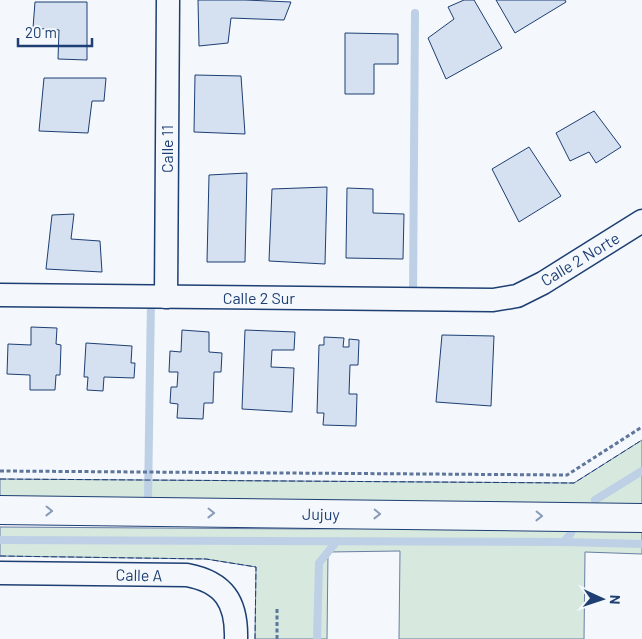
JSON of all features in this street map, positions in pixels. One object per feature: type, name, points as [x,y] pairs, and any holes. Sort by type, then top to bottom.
[{"type":"street","name":"Calle 11","points":[[166,297],[168,0]]},
{"type":"street","name":"Calle 2 Norte","points":[[517,296],[543,283],[642,221]]},
{"type":"street","name":"Calle 2 Sur","points":[[0,295],[493,300],[517,296]]},
{"type":"street","name":"Jujuy","points":[[0,510],[642,518]]},
{"type":"street","name":"Calle A","points":[[0,573],[187,575],[205,578],[220,589],[230,602],[236,620],[236,639]]},
{"type":"path","points":[[0,471],[567,475],[642,428]]},
{"type":"path","points":[[277,609],[277,639]]},
{"type":"shaded area","points":[[642,440],[642,509],[0,500],[0,479],[574,483]]},
{"type":"shaded area","points":[[0,527],[305,529],[642,527],[642,554],[585,552],[584,639],[399,639],[400,551],[328,552],[327,639],[255,639],[256,567],[206,559],[0,556]]},
{"type":"building","points":[[198,0],[291,2],[284,20],[231,18],[228,43],[199,46]]},
{"type":"building","points":[[464,0],[474,0],[502,48],[446,79],[428,38],[454,19],[448,7]]},
{"type":"building","points":[[496,0],[565,0],[566,2],[515,33]]},
{"type":"building","points":[[35,2],[87,2],[87,60],[58,59],[59,30],[33,28]]},
{"type":"building","points":[[345,33],[398,34],[398,64],[374,64],[374,94],[345,94]]},
{"type":"building","points":[[195,75],[241,76],[245,134],[194,132]]},
{"type":"building","points":[[44,78],[106,78],[104,101],[92,101],[88,133],[39,131]]},
{"type":"building","points":[[594,111],[621,147],[596,163],[589,152],[570,161],[556,133]]},
{"type":"building","points":[[529,147],[561,196],[519,222],[492,169]]},
{"type":"building","points":[[247,173],[245,262],[207,262],[209,175]]},
{"type":"building","points":[[327,187],[325,264],[269,261],[272,189]]},
{"type":"building","points":[[347,188],[373,189],[373,213],[404,214],[403,259],[346,258]]},
{"type":"building","points":[[74,214],[71,239],[100,241],[102,272],[46,269],[52,215]]},
{"type":"building","points":[[31,327],[57,328],[56,344],[61,345],[60,375],[56,375],[55,390],[30,390],[30,375],[7,374],[8,344],[31,345]]},
{"type":"building","points":[[182,330],[209,332],[209,352],[222,353],[221,372],[214,372],[213,403],[204,403],[203,419],[177,418],[178,404],[170,403],[171,387],[177,387],[178,372],[169,372],[170,351],[181,352]]},
{"type":"building","points":[[245,330],[295,332],[294,350],[272,350],[271,367],[294,368],[292,412],[242,409]]},
{"type":"building","points":[[442,335],[494,336],[491,406],[436,402]]},
{"type":"building","points":[[324,337],[344,338],[343,347],[349,347],[349,339],[359,340],[358,365],[350,365],[349,394],[357,394],[356,426],[323,425],[324,413],[317,413],[319,345],[324,345]]},
{"type":"building","points":[[86,343],[132,346],[131,363],[135,363],[134,378],[104,377],[103,391],[87,390],[88,377],[84,377]]},
{"type":"waterway","points":[[413,298],[415,13]]},
{"type":"waterway","points":[[148,498],[151,299]]},
{"type":"waterway","points":[[595,500],[642,471]]},
{"type":"waterway","points":[[564,542],[571,533]]},
{"type":"waterway","points":[[0,540],[564,542],[642,544]]},
{"type":"waterway","points":[[317,639],[319,563],[337,541]]},
{"type":"fence","points":[[0,479],[574,483],[642,440]]},
{"type":"fence","points":[[0,556],[206,559],[256,567],[255,639]]}]
